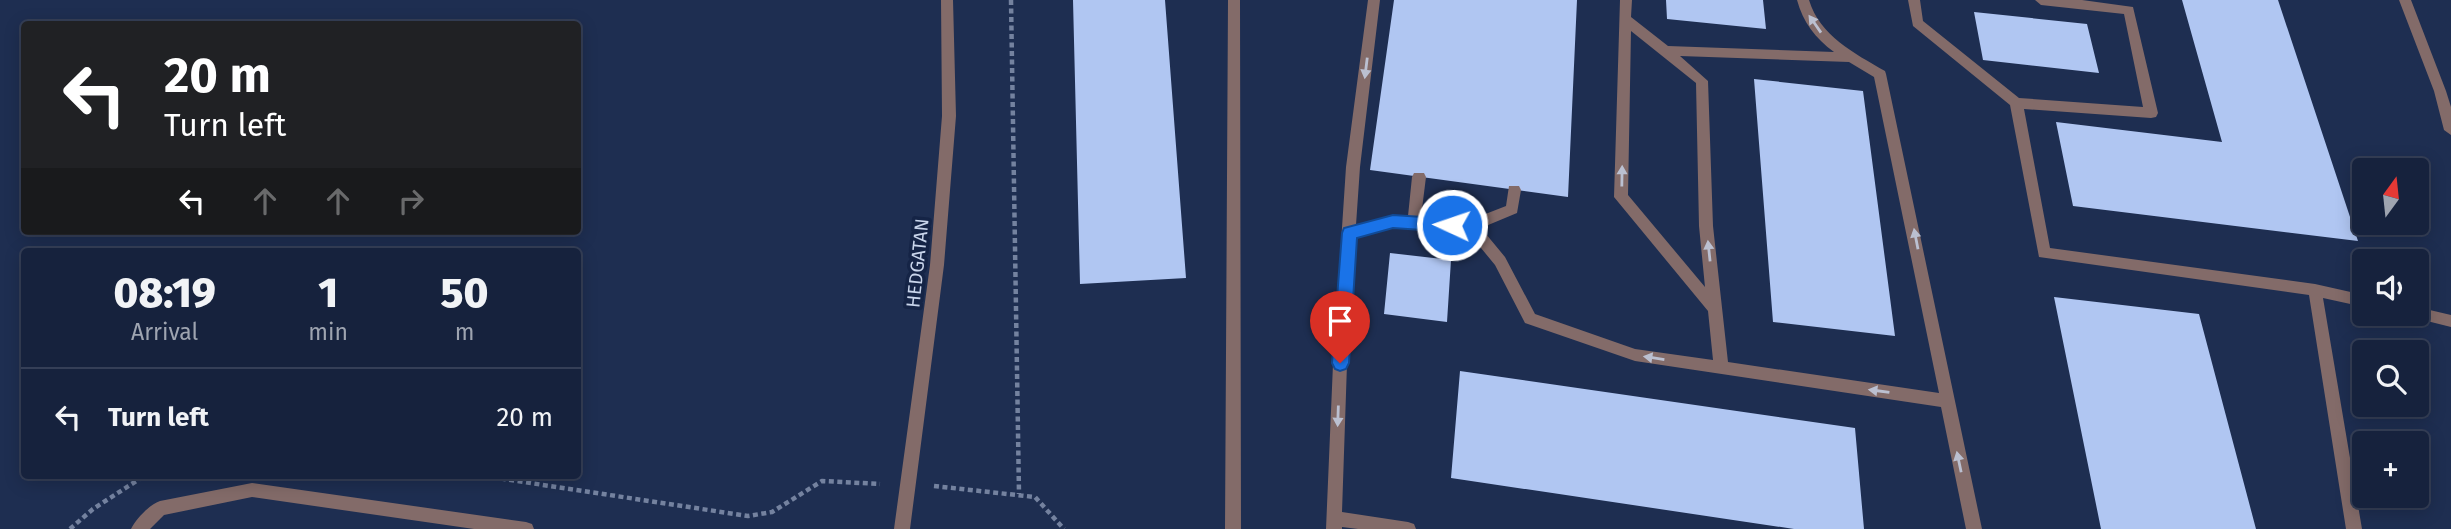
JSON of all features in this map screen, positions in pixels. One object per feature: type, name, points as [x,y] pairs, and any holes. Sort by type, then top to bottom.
[{"type":"street","name":"HEDGATAN","points":[[902,529],[910,484],[942,214],[949,116],[947,0]]},
{"type":"street","points":[[1233,529],[1234,0]]},
{"type":"street","points":[[1374,0],[1353,167],[1334,524],[1408,529]]},
{"type":"street","points":[[1626,0],[1621,197],[1714,308]]},
{"type":"street","points":[[1803,0],[1804,9],[1828,43],[1880,74],[1974,529]]},
{"type":"street","points":[[1914,0],[1917,23],[2015,103],[2151,113],[2129,10],[2041,0]]},
{"type":"street","points":[[2405,0],[2436,79],[2451,130]]},
{"type":"street","points":[[1625,19],[1702,81],[1706,226],[1721,368]]},
{"type":"street","points":[[1665,51],[1852,57]]},
{"type":"street","points":[[2015,103],[2044,253],[2315,290],[2352,298]]},
{"type":"street","points":[[1414,223],[1419,177]]},
{"type":"street","points":[[1349,233],[1393,221],[1471,226],[1512,209],[1514,190]]},
{"type":"street","points":[[1471,226],[1500,261],[1530,318],[1635,355],[1947,401]]},
{"type":"street","points":[[2315,290],[2354,529]]},
{"type":"street","points":[[2429,316],[2451,321]]},
{"type":"street","points":[[139,529],[160,508],[251,489],[526,529]]},
{"type":"path","points":[[1011,0],[1019,494]]},
{"type":"path","points":[[70,529],[93,509],[139,479]]},
{"type":"path","points":[[504,479],[748,516],[772,512],[822,481],[910,484],[1035,497],[1064,529]]},
{"type":"building","points":[[1073,0],[1165,0],[1186,278],[1080,284]]},
{"type":"building","points":[[1394,0],[1577,0],[1568,197],[1370,170]]},
{"type":"building","points":[[1666,0],[1763,0],[1766,29],[1667,19]]},
{"type":"building","points":[[2182,0],[2278,0],[2352,223],[2352,235],[2356,235],[2358,241],[2073,206],[2056,122],[2222,142]]},
{"type":"building","points":[[1974,12],[2087,24],[2099,73],[1983,60]]},
{"type":"building","points":[[1754,79],[1863,91],[1895,336],[1773,322]]},
{"type":"building","points":[[1390,253],[1451,260],[1447,322],[1384,314]]},
{"type":"building","points":[[2054,297],[2199,314],[2256,529],[2101,529]]},
{"type":"building","points":[[1460,371],[1855,428],[1864,529],[1794,529],[1451,478]]},
{"type":"route","points":[[1340,363],[1349,233],[1393,221],[1452,225]]}]
